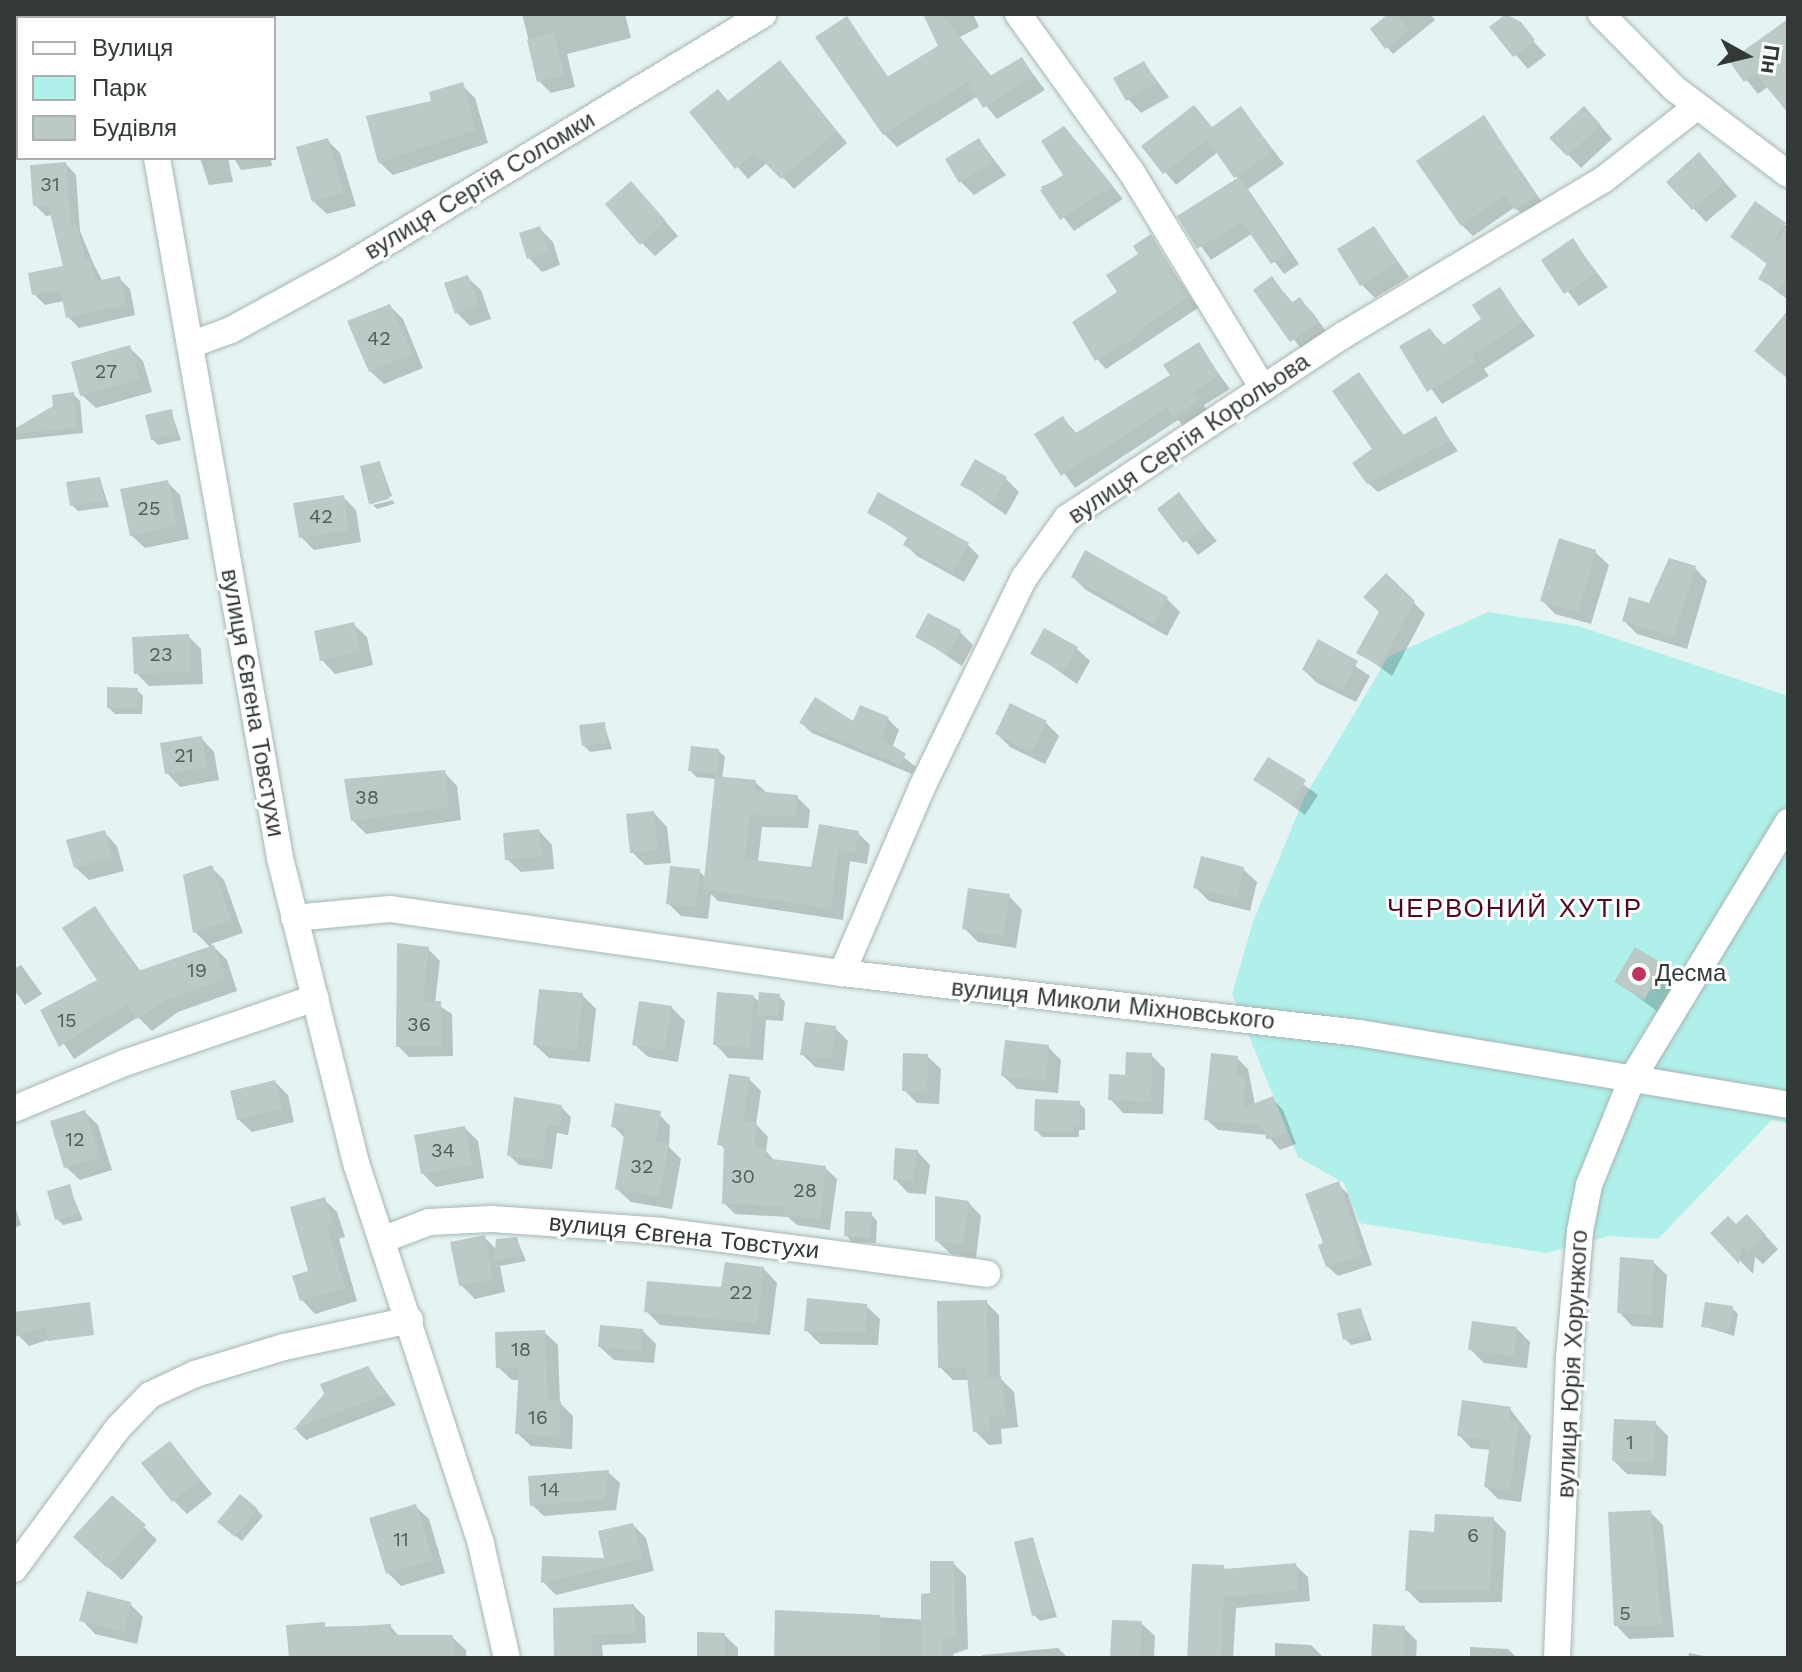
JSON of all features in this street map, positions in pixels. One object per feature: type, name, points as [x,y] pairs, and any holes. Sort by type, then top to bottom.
[{"type":"street","name":"вулиця Сергія Соломки","points":[[190,345],[231,330],[346,267],[763,14]]},
{"type":"street","points":[[1018,14],[1131,171],[1263,388]]},
{"type":"street","points":[[1601,14],[1696,107],[1788,174]]},
{"type":"street","name":"вулиця Сергія Корольова","points":[[842,973],[922,787],[1035,558],[1090,499],[1263,388],[1591,187],[1696,107]]},
{"type":"street","name":"вулиця Євгена Товстухи","points":[[157,160],[271,815],[294,918],[354,1154],[481,1544],[507,1658]]},
{"type":"street","points":[[1632,1079],[1707,947],[1788,822]]},
{"type":"street","name":"вулиця Миколи Міхновського","points":[[294,918],[390,909],[842,973],[1346,1032],[1788,1105]]},
{"type":"street","points":[[14,1109],[127,1062],[315,998]]},
{"type":"street","name":"вулиця Юрія Хорунжого","points":[[1557,1658],[1580,1231],[1599,1156],[1632,1079]]},
{"type":"street","name":"вулиця Євгена Товстухи","points":[[382,1240],[429,1222],[474,1218],[662,1231],[987,1274]]},
{"type":"street","points":[[14,1569],[118,1428],[150,1395],[195,1374],[270,1351],[410,1320]]},
{"type":"green space","points":[[1488,612],[1578,626],[1788,696],[1788,1123],[1772,1120],[1658,1239],[1609,1236],[1546,1253],[1359,1223],[1344,1183],[1298,1157],[1232,994],[1253,922],[1304,798],[1388,657]]},
{"type":"building","points":[[923,14],[942,14],[990,76],[1022,57],[1034,76],[983,108],[967,82],[883,135],[815,37],[847,16],[887,77],[938,46]]},
{"type":"building","points":[[1388,14],[1396,14],[1409,30],[1385,49],[1370,29]]},
{"type":"building","points":[[1506,14],[1521,22],[1535,40],[1513,57],[1489,27]]},
{"type":"building","points":[[1788,19],[1788,113],[1756,74],[1744,82],[1729,61]]},
{"type":"building","points":[[554,33],[565,75],[537,82],[527,40]]},
{"type":"building","points":[[780,60],[837,131],[781,179],[755,153],[735,169],[689,112],[718,89],[728,101]]},
{"type":"building","points":[[1144,61],[1157,83],[1126,101],[1113,78]]},
{"type":"building","points":[[463,82],[476,130],[378,163],[366,116],[431,101],[429,92]]},
{"type":"building","points":[[1194,105],[1212,127],[1241,106],[1273,151],[1234,178],[1207,139],[1163,174],[1141,146]]},
{"type":"building","points":[[1584,106],[1601,125],[1567,156],[1549,138]]},
{"type":"building","points":[[1484,115],[1536,196],[1515,210],[1505,196],[1461,226],[1416,161]]},
{"type":"building","points":[[1064,126],[1113,186],[1060,220],[1040,190],[1063,175],[1041,141]]},
{"type":"building","points":[[328,138],[344,193],[312,202],[296,147]]},
{"type":"building","points":[[979,138],[994,162],[959,183],[945,159]]},
{"type":"building","points":[[1699,152],[1725,182],[1692,210],[1666,182]]},
{"type":"building","points":[[66,162],[71,225],[77,224],[85,260],[90,258],[96,281],[120,276],[126,305],[66,318],[60,290],[32,295],[28,273],[63,266],[48,205],[33,206],[30,165]]},
{"type":"building","points":[[1239,177],[1289,252],[1271,264],[1242,222],[1197,249],[1177,216]]},
{"type":"building","points":[[631,181],[666,221],[640,245],[605,204]]},
{"type":"building","points":[[1755,201],[1786,223],[1774,239],[1778,241],[1788,223],[1788,278],[1778,290],[1758,279],[1767,263],[1730,237]]},
{"type":"building","points":[[540,226],[549,252],[527,259],[519,233]]},
{"type":"building","points":[[1374,226],[1398,263],[1360,286],[1337,249]]},
{"type":"building","points":[[1151,234],[1189,297],[1137,332],[1139,336],[1095,361],[1072,322],[1117,292],[1106,275],[1138,254],[1133,246]]},
{"type":"building","points":[[1573,238],[1596,273],[1564,294],[1541,260]]},
{"type":"building","points":[[468,275],[479,305],[455,314],[444,283]]},
{"type":"building","points":[[1272,276],[1291,303],[1300,297],[1318,323],[1290,342],[1253,290]]},
{"type":"building","points":[[1500,287],[1523,322],[1472,355],[1477,362],[1427,392],[1399,346],[1430,328],[1442,346],[1481,319],[1472,305]]},
{"type":"building","points":[[390,304],[412,354],[369,372],[347,321]]},
{"type":"building","points":[[1788,310],[1788,379],[1754,351]]},
{"type":"building","points":[[1199,342],[1219,375],[1193,392],[1198,401],[1173,418],[1167,408],[1061,476],[1034,434],[1063,416],[1074,434],[1170,375],[1163,365]]},
{"type":"building","points":[[130,345],[140,379],[80,396],[71,362]]},
{"type":"building","points":[[1359,372],[1403,435],[1436,416],[1450,441],[1367,484],[1352,463],[1372,449],[1332,391]]},
{"type":"building","points":[[74,392],[77,428],[14,434],[14,429],[53,406],[52,395]]},
{"type":"building","points":[[172,409],[176,434],[151,440],[145,415]]},
{"type":"building","points":[[975,459],[1007,477],[993,503],[960,485]]},
{"type":"building","points":[[380,461],[389,499],[369,504],[360,466]]},
{"type":"building","points":[[100,477],[104,501],[70,506],[66,482]]},
{"type":"building","points":[[168,480],[177,526],[130,536],[120,489]]},
{"type":"building","points":[[878,492],[969,543],[953,572],[903,545],[908,536],[867,513]]},
{"type":"building","points":[[1179,492],[1205,527],[1183,543],[1157,509]]},
{"type":"building","points":[[344,495],[349,530],[299,538],[293,503]]},
{"type":"building","points":[[1559,538],[1596,550],[1578,612],[1540,601]]},
{"type":"building","points":[[1085,550],[1168,597],[1154,624],[1071,577]]},
{"type":"building","points":[[1669,558],[1696,566],[1674,637],[1622,621],[1629,597],[1649,603]]},
{"type":"building","points":[[1386,573],[1415,601],[1380,666],[1356,653],[1379,612],[1363,597]]},
{"type":"building","points":[[928,613],[961,630],[948,655],[915,637]]},
{"type":"building","points":[[354,622],[361,652],[320,661],[314,631]]},
{"type":"building","points":[[1044,628],[1078,647],[1063,672],[1030,654]]},
{"type":"building","points":[[189,634],[191,671],[134,674],[132,637]]},
{"type":"building","points":[[1318,639],[1358,661],[1343,690],[1302,670]]},
{"type":"building","points":[[107,687],[138,688],[137,709],[107,708]]},
{"type":"building","points":[[815,697],[853,721],[860,705],[889,717],[881,738],[906,754],[900,765],[799,723]]},
{"type":"building","points":[[1010,703],[1047,721],[1031,753],[995,734]]},
{"type":"building","points":[[605,722],[607,743],[582,746],[579,725]]},
{"type":"building","points":[[202,736],[207,767],[165,774],[160,743]]},
{"type":"building","points":[[691,746],[719,749],[717,774],[688,771]]},
{"type":"building","points":[[1268,757],[1306,780],[1291,804],[1253,780]]},
{"type":"building","points":[[445,770],[449,807],[351,821],[344,779]]},
{"type":"building","points":[[715,776],[756,780],[755,791],[798,795],[796,817],[750,815],[745,859],[811,867],[819,824],[859,831],[855,853],[838,850],[831,909],[703,889]]},
{"type":"building","points":[[654,811],[658,850],[630,853],[626,814]]},
{"type":"building","points":[[539,829],[542,856],[505,860],[503,833]]},
{"type":"building","points":[[105,830],[112,858],[74,868],[66,840]]},
{"type":"building","points":[[1201,856],[1244,867],[1237,899],[1193,888]]},
{"type":"building","points":[[212,865],[231,920],[193,933],[183,875]]},
{"type":"building","points":[[670,866],[700,869],[696,907],[666,904]]},
{"type":"building","points":[[968,888],[1010,894],[1003,936],[962,929]]},
{"type":"building","points":[[95,906],[138,971],[214,945],[226,979],[165,1000],[137,1019],[127,1004],[59,1047],[40,1010],[97,980],[62,928]]},
{"type":"building","points":[[397,943],[429,947],[423,1001],[441,1001],[442,1046],[396,1047]]},
{"type":"building","points":[[1635,947],[1665,965],[1644,1000],[1614,982]]},
{"type":"building","points":[[539,989],[583,993],[577,1050],[533,1045]]},
{"type":"building","points":[[717,992],[754,995],[750,1048],[713,1045]]},
{"type":"building","points":[[759,992],[780,994],[778,1016],[757,1015]]},
{"type":"building","points":[[639,1001],[672,1006],[665,1050],[632,1045]]},
{"type":"building","points":[[805,1022],[836,1026],[831,1059],[800,1055]]},
{"type":"building","points":[[1005,1040],[1049,1045],[1045,1081],[1001,1076]]},
{"type":"building","points":[[1126,1052],[1152,1053],[1151,1102],[1108,1100],[1109,1074],[1125,1075]]},
{"type":"building","points":[[903,1053],[928,1054],[927,1092],[902,1091]]},
{"type":"building","points":[[1211,1053],[1238,1056],[1236,1076],[1246,1078],[1243,1108],[1273,1096],[1287,1132],[1267,1140],[1261,1125],[1204,1120]]},
{"type":"building","points":[[729,1074],[750,1077],[743,1121],[757,1123],[754,1147],[765,1148],[765,1158],[826,1166],[820,1219],[783,1215],[784,1206],[722,1204],[724,1146],[717,1145]]},
{"type":"building","points":[[275,1080],[282,1109],[237,1120],[230,1091]]},
{"type":"building","points":[[514,1097],[562,1105],[559,1126],[547,1124],[543,1160],[507,1156]]},
{"type":"building","points":[[1035,1099],[1080,1101],[1080,1125],[1074,1125],[1073,1132],[1034,1131]]},
{"type":"building","points":[[615,1103],[661,1111],[656,1141],[669,1144],[659,1197],[615,1189],[625,1129],[611,1127]]},
{"type":"building","points":[[85,1110],[100,1157],[64,1168],[50,1121]]},
{"type":"building","points":[[465,1126],[472,1165],[421,1174],[414,1135]]},
{"type":"building","points":[[895,1148],[918,1150],[913,1181],[893,1180]]},
{"type":"building","points":[[1339,1181],[1363,1255],[1326,1267],[1318,1245],[1323,1243],[1305,1194]]},
{"type":"building","points":[[70,1184],[78,1214],[55,1220],[47,1191]]},
{"type":"building","points":[[935,1196],[969,1201],[963,1245],[935,1241]]},
{"type":"building","points":[[325,1197],[333,1224],[327,1226],[345,1288],[300,1301],[292,1276],[308,1271],[290,1207]]},
{"type":"building","points":[[845,1211],[872,1212],[870,1238],[844,1236]]},
{"type":"building","points":[[1747,1214],[1766,1235],[1748,1252],[1742,1246],[1739,1264],[1710,1233],[1728,1216],[1736,1224]]},
{"type":"building","points":[[485,1235],[493,1279],[459,1286],[450,1242]]},
{"type":"building","points":[[517,1237],[521,1255],[494,1261],[496,1239]]},
{"type":"building","points":[[1620,1257],[1654,1260],[1651,1315],[1617,1313]]},
{"type":"building","points":[[725,1262],[764,1267],[757,1323],[644,1312],[647,1281],[721,1287]]},
{"type":"building","points":[[807,1298],[867,1304],[866,1333],[804,1331]]},
{"type":"building","points":[[987,1300],[988,1378],[1001,1376],[1006,1415],[989,1417],[989,1431],[973,1432],[966,1367],[938,1368],[937,1301]]},
{"type":"building","points":[[90,1302],[94,1335],[48,1341],[46,1327],[14,1337],[14,1312]]},
{"type":"building","points":[[1705,1302],[1733,1306],[1729,1331],[1701,1327]]},
{"type":"building","points":[[1361,1308],[1367,1334],[1343,1340],[1337,1313]]},
{"type":"building","points":[[1472,1321],[1517,1327],[1514,1356],[1468,1350]]},
{"type":"building","points":[[600,1325],[643,1329],[641,1351],[598,1347]]},
{"type":"building","points":[[545,1330],[548,1400],[561,1401],[559,1436],[515,1434],[519,1367],[496,1368],[495,1332]]},
{"type":"building","points":[[368,1366],[386,1394],[293,1430],[324,1394],[320,1384]]},
{"type":"building","points":[[1462,1400],[1511,1407],[1509,1421],[1519,1422],[1510,1491],[1484,1487],[1490,1441],[1457,1436]]},
{"type":"building","points":[[1614,1419],[1656,1421],[1653,1463],[1612,1461]]},
{"type":"building","points":[[170,1441],[200,1480],[172,1502],[141,1463]]},
{"type":"building","points":[[609,1470],[605,1499],[530,1506],[528,1476]]},
{"type":"building","points":[[240,1494],[258,1509],[235,1537],[217,1522]]},
{"type":"building","points":[[112,1495],[146,1525],[107,1568],[73,1537]]},
{"type":"building","points":[[416,1504],[433,1560],[386,1574],[369,1518]]},
{"type":"building","points":[[1651,1510],[1662,1625],[1614,1626],[1608,1512]]},
{"type":"building","points":[[1435,1514],[1494,1517],[1490,1590],[1405,1591],[1409,1530],[1434,1532]]},
{"type":"building","points":[[633,1523],[642,1558],[541,1583],[542,1556],[604,1558],[598,1531]]},
{"type":"building","points":[[1033,1537],[1053,1611],[1032,1616],[1014,1542]]},
{"type":"building","points":[[930,1561],[954,1561],[956,1637],[941,1641],[944,1658],[921,1658],[921,1594],[930,1593]]},
{"type":"building","points":[[1296,1563],[1299,1590],[1224,1597],[1221,1658],[1187,1658],[1192,1564],[1224,1565],[1224,1569]]},
{"type":"building","points":[[87,1591],[131,1602],[124,1632],[79,1621]]},
{"type":"building","points":[[634,1604],[636,1633],[592,1635],[593,1658],[554,1658],[553,1608]]},
{"type":"building","points":[[775,1610],[880,1615],[880,1658],[774,1658]]},
{"type":"building","points":[[1112,1620],[1142,1621],[1140,1658],[1110,1658]]},
{"type":"building","points":[[325,1622],[325,1628],[391,1624],[391,1635],[453,1635],[454,1658],[289,1658],[286,1625]]},
{"type":"building","points":[[1373,1624],[1405,1626],[1403,1658],[1371,1658]]},
{"type":"building","points":[[697,1632],[725,1633],[725,1658],[697,1658]]},
{"type":"place","name":"Десма","points":[[1639,974]]},
{"type":"district","name":"ЧЕРВОНИЙ ХУТІР","points":[[1515,909]]}]
